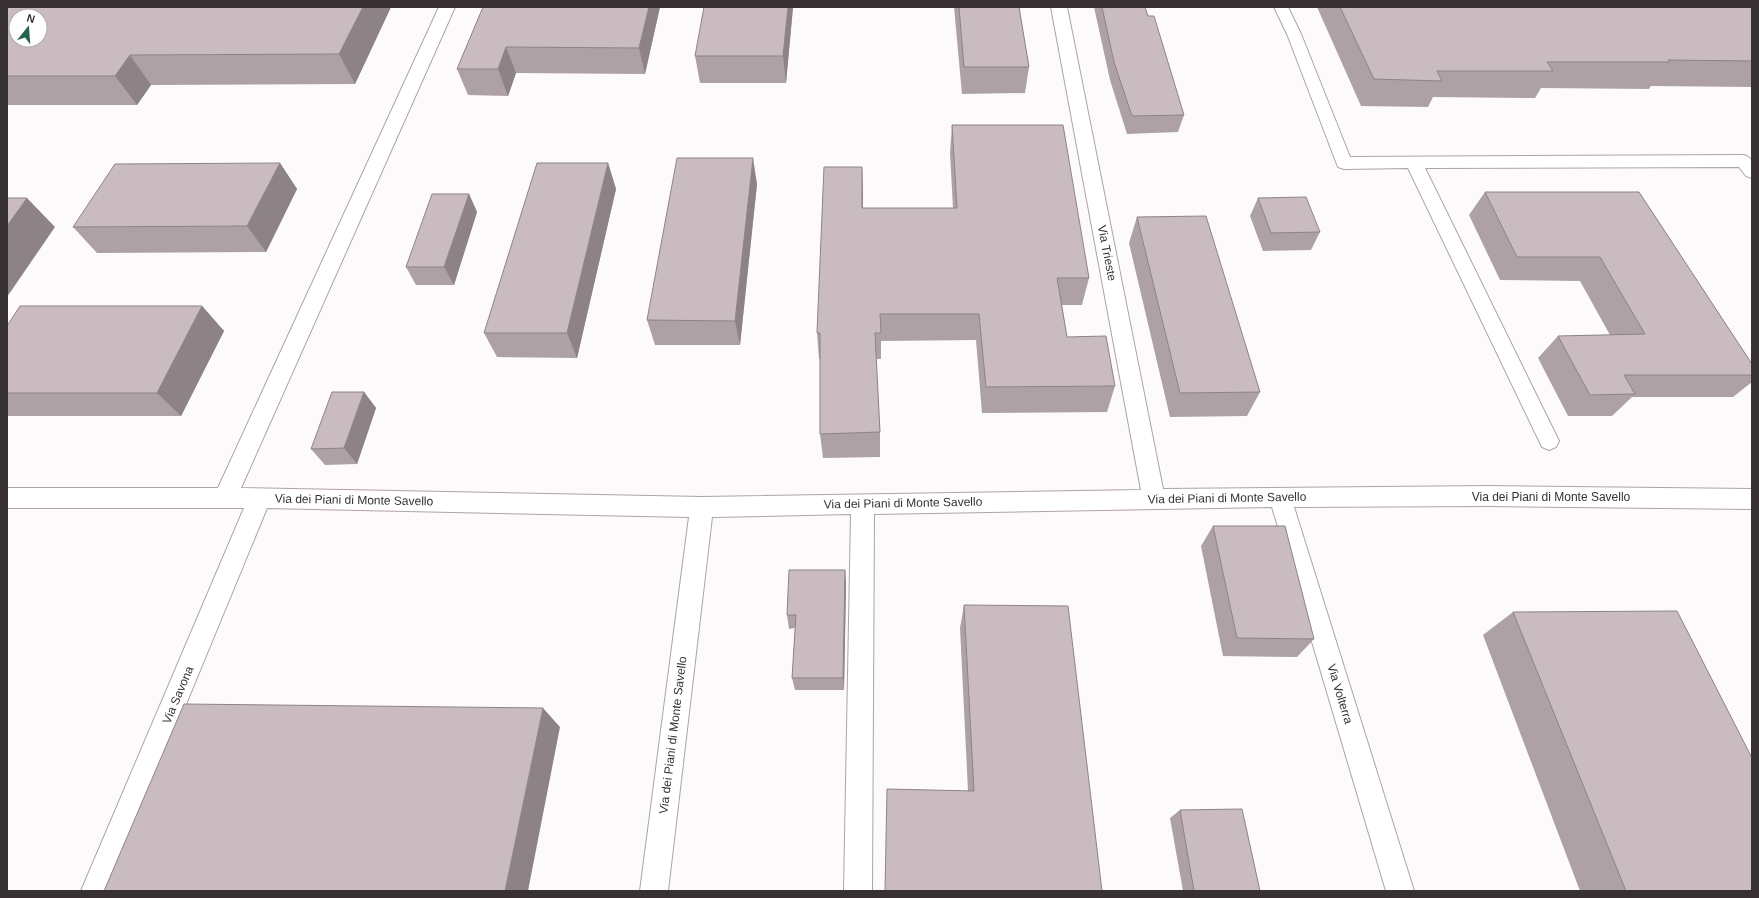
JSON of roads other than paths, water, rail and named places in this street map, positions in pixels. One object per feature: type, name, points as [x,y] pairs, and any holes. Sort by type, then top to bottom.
[{"type":"street","points":[[225,498],[447,7]]},
{"type":"street","name":"Via Trieste","points":[[1059,7],[1154,498]]},
{"type":"street","name":"Via dei Piani di Monte Savello","points":[[7,498],[260,498],[702,507],[1280,497],[1497,496],[1752,499]]},
{"type":"street","name":"Via Volterra","points":[[1280,497],[1400,891]]},
{"type":"street","name":"Via Savona","points":[[95,891],[260,498]]},
{"type":"street","points":[[858,891],[863,504]]},
{"type":"street","name":"Via dei Piani di Monte Savello","points":[[654,891],[702,507]]},
{"type":"lane","points":[[1281,7],[1294,34],[1344,163],[1744,161],[1752,172]]},
{"type":"lane","points":[[1414,162],[1549,441]]}]
